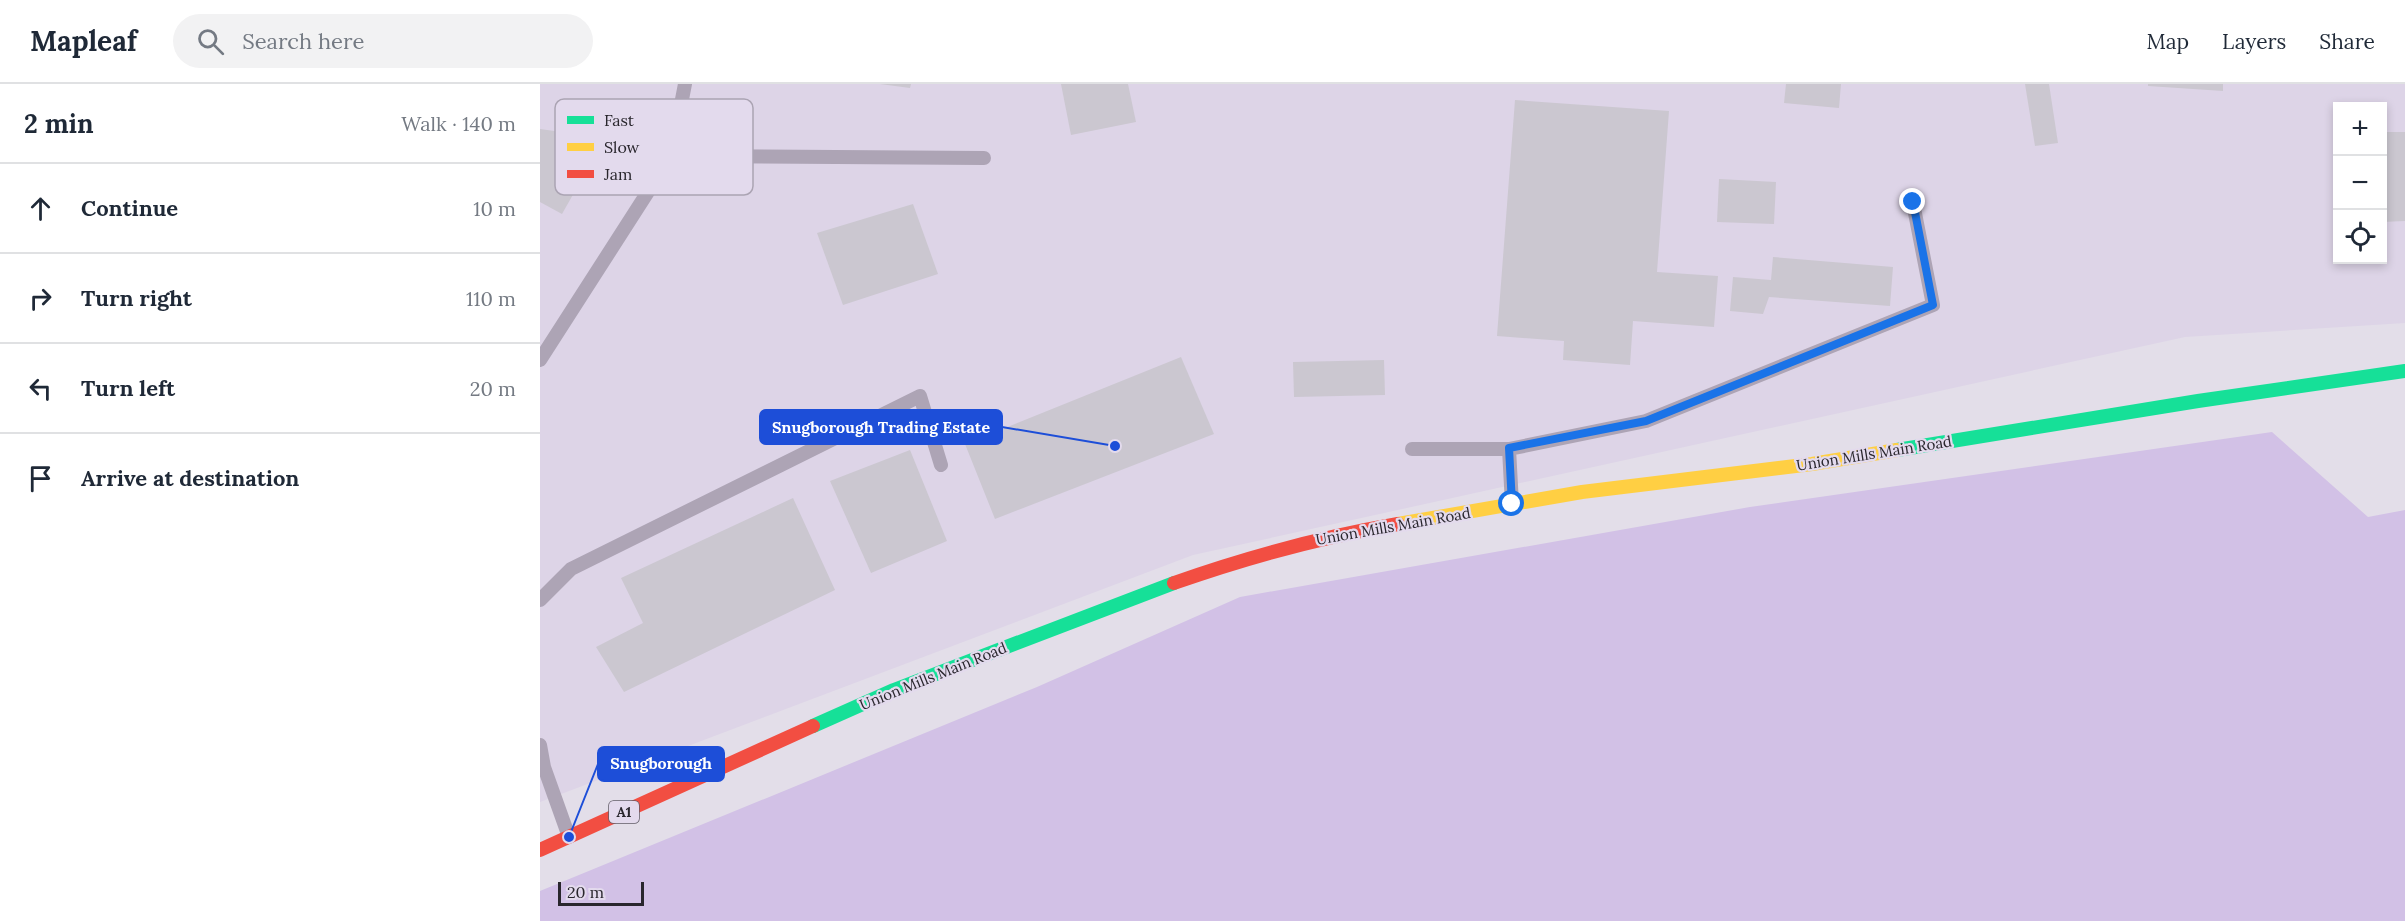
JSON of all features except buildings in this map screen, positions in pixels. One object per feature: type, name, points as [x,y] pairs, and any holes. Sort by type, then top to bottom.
[{"type":"highway","name":"Union Mills Main Road","points":[[540,850],[894,690],[1104,608],[1238,560],[1333,535],[1582,492],[1812,464],[2198,401],[2405,371]]},
{"type":"lane","points":[[682,99],[685,84]]},
{"type":"lane","points":[[753,157],[984,158]]},
{"type":"lane","points":[[540,360],[646,195]]},
{"type":"lane","points":[[1412,449],[1509,448],[1646,421],[1933,305],[1913,202]]},
{"type":"lane","points":[[540,600],[571,569],[920,396],[940,465]]},
{"type":"lane","points":[[1509,448],[1512,504]]},
{"type":"lane","points":[[540,745],[544,767],[569,837]]},
{"type":"shaded area","points":[[540,84],[2405,84],[2405,323],[2185,337],[1193,555],[540,802]]},
{"type":"shaded area","points":[[2272,432],[2368,517],[2405,510],[2405,921],[540,921],[540,891],[1037,687],[1240,597],[1750,507]]},
{"type":"traffic: fast","points":[[1897,450],[2198,401],[2405,371]]},
{"type":"traffic: fast","points":[[813,726],[894,690],[1174,583]]},
{"type":"traffic: slow","points":[[1398,524],[1582,492],[1812,464],[1897,450]]},
{"type":"traffic: jam","points":[[1174,583],[1285,549],[1398,524]]},
{"type":"traffic: jam","points":[[540,850],[813,726]]},
{"type":"place","name":"Snugborough Trading Estate","points":[[1115,446]]},
{"type":"place","name":"Snugborough","points":[[569,837]]},
{"type":"route","points":[[1512,504],[1509,448],[1646,421],[1933,305],[1913,202]]}]
